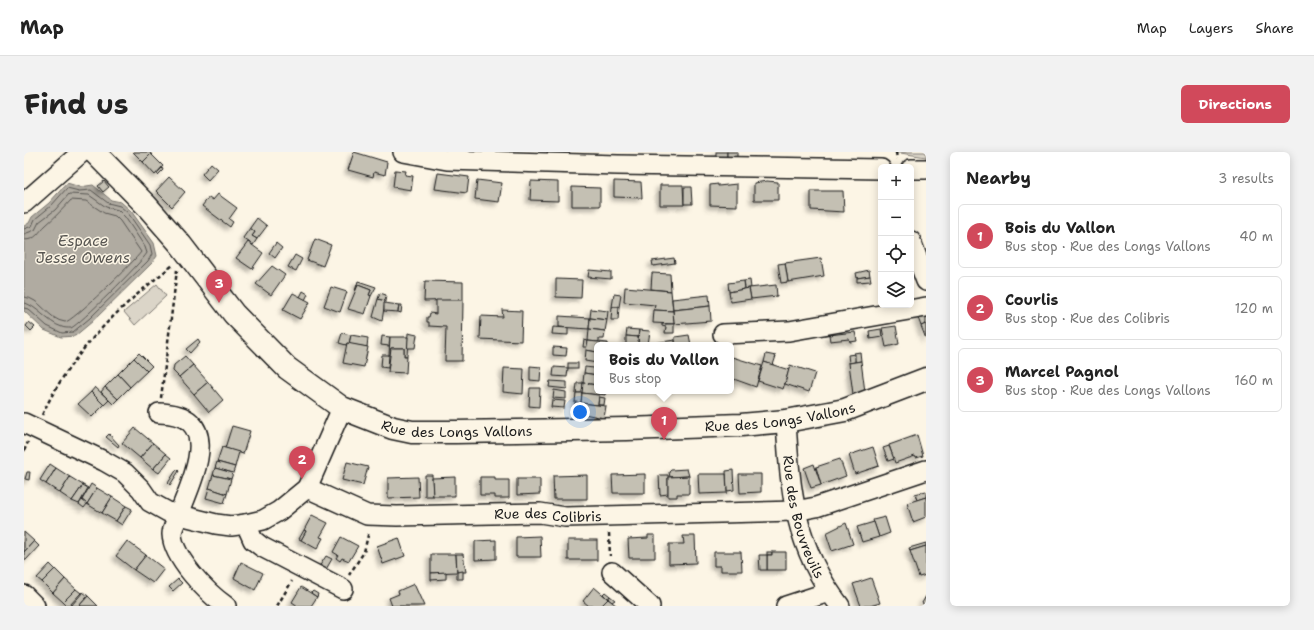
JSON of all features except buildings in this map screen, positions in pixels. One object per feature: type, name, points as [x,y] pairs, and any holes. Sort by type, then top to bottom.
[{"type":"street","points":[[24,203],[82,152]]},
{"type":"street","name":"Rue des Longs Vallons","points":[[94,152],[146,205],[180,253],[234,314],[287,368],[342,408],[372,421],[412,432],[628,429],[786,422],[845,410],[926,379]]},
{"type":"street","points":[[403,152],[447,160],[878,169]]},
{"type":"street","points":[[914,169],[926,169]]},
{"type":"street","points":[[914,249],[926,281]]},
{"type":"street","points":[[723,334],[789,331],[926,307]]},
{"type":"street","points":[[30,426],[104,461],[125,473],[141,489],[150,502],[178,516],[216,524],[246,524],[263,520],[279,511],[307,488],[342,408]]},
{"type":"street","points":[[159,413],[175,414],[188,420],[196,428],[200,439],[200,451],[196,468],[172,532],[174,546],[190,571],[217,600],[226,606]]},
{"type":"street","name":"Rue des Bouvreuils","points":[[786,422],[788,469],[798,526],[813,564],[834,599]]},
{"type":"street","name":"Rue des Colibris","points":[[307,488],[367,514],[397,516],[540,513],[565,517],[795,512],[816,507],[926,470]]},
{"type":"street","points":[[246,524],[253,540],[257,543],[343,589]]},
{"type":"street","points":[[612,572],[650,606]]},
{"type":"street","points":[[24,595],[35,606]]},
{"type":"street","points":[[786,606],[834,599]]},
{"type":"path","points":[[159,413],[180,253]]},
{"type":"path","points":[[30,426],[81,350],[140,290],[180,253]]},
{"type":"path","points":[[343,589],[349,574],[364,552],[369,529],[367,514]]},
{"type":"path","points":[[608,515],[612,572]]},
{"type":"path","points":[[277,606],[300,567]]},
{"type":"shaded area","points":[[894,152],[926,152],[926,157]]},
{"type":"shaded area","points":[[157,284],[166,296],[135,325],[124,312]]},
{"type":"water","name":"Espace Jesse Owens","points":[[67,183],[80,187],[93,185],[111,200],[121,202],[131,211],[154,243],[157,256],[152,263],[93,321],[75,336],[61,337],[44,330],[24,311],[24,226],[29,223],[32,217],[49,203]]},
{"type":"place","name":"Marcel Pagnol","points":[[219,303]]},
{"type":"place","name":"Bois du Vallon","points":[[664,440]]},
{"type":"place","name":"Courlis","points":[[302,479]]}]
